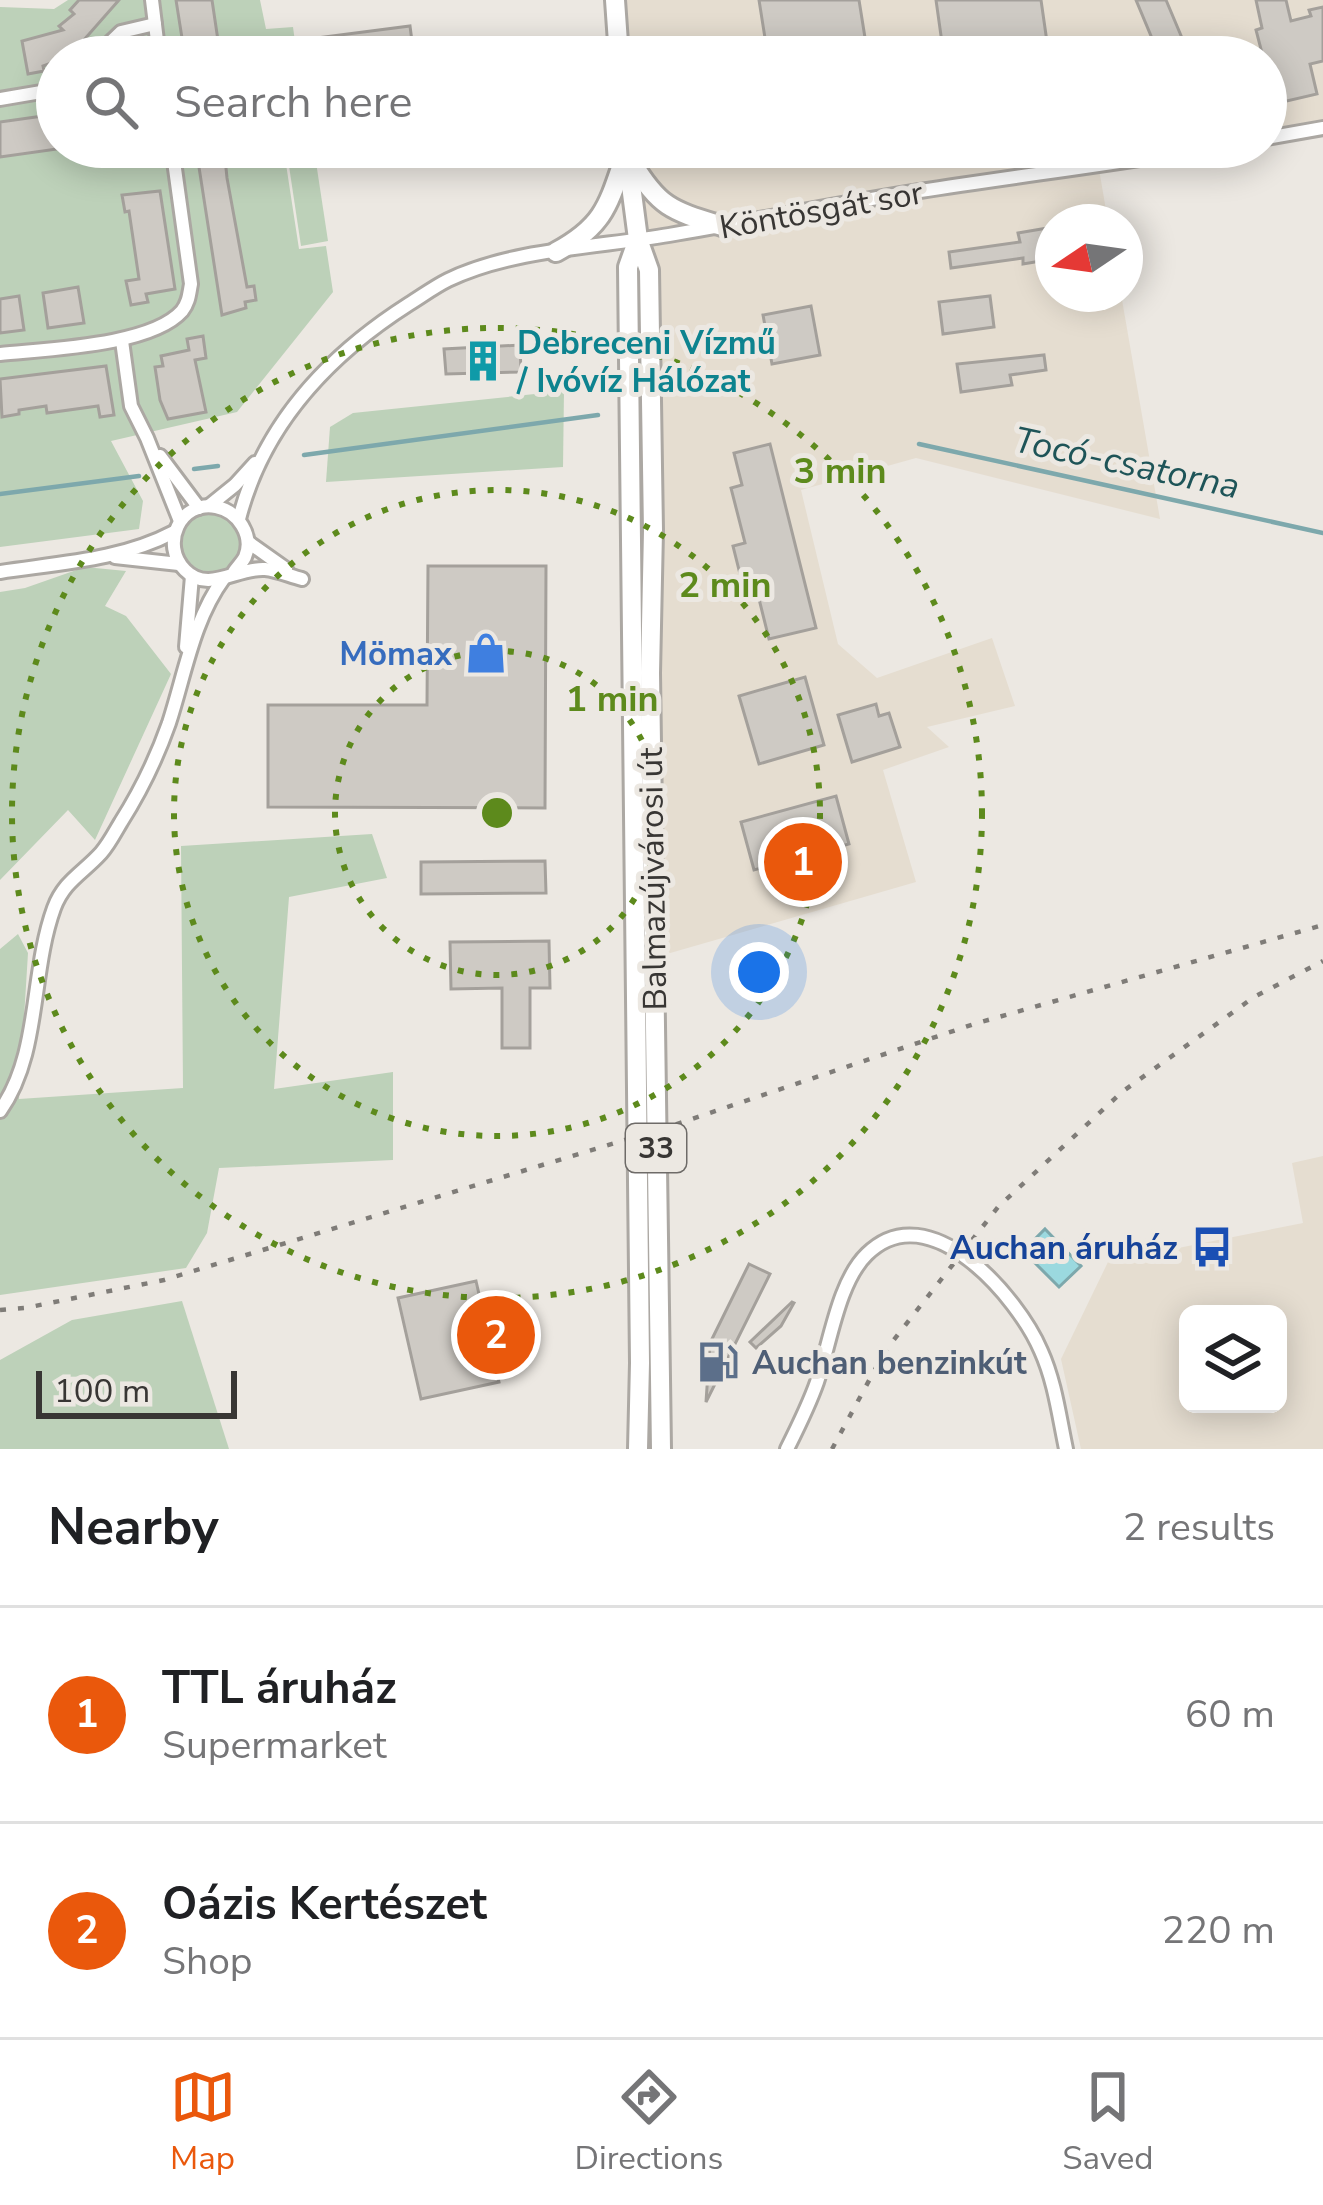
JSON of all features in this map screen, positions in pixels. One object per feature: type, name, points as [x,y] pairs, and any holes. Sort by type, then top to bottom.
[{"type":"main road","points":[[615,0],[618,36]]},
{"type":"main road","points":[[556,252],[599,221],[619,168]]},
{"type":"main road","name":"Balmazújvárosi út","points":[[629,168],[638,239],[650,270],[651,764],[662,1449]]},
{"type":"main road","points":[[636,168],[647,188],[666,206],[722,226]]},
{"type":"main road","name":"Balmazújvárosi út","points":[[638,239],[628,267],[638,1449]]},
{"type":"street","points":[[152,0],[156,36]]},
{"type":"street","points":[[117,36],[155,24]]},
{"type":"street","points":[[0,99],[36,93]]},
{"type":"street","points":[[1287,134],[1323,128]]},
{"type":"street","points":[[0,355],[122,341],[174,318],[188,302],[191,284],[175,168]]},
{"type":"street","name":"Köntösgát sor","points":[[263,453],[286,415],[340,354],[371,328],[447,280],[483,266],[521,256],[1075,168]]},
{"type":"street","points":[[122,341],[131,406],[177,526],[173,545],[179,563],[203,580],[266,569],[302,579],[248,542]]},
{"type":"street","points":[[0,1112],[17,1081],[26,1049],[55,907],[72,878],[102,852],[147,775],[169,724],[207,604],[246,555],[248,542],[239,519],[229,511],[204,507],[147,438]]},
{"type":"street","points":[[0,572],[107,556],[157,541],[235,485],[263,453]]},
{"type":"street","points":[[239,519],[263,453]]},
{"type":"street","points":[[107,556],[179,563]]},
{"type":"street","points":[[184,666],[192,576]]},
{"type":"street","points":[[787,1449],[816,1386],[857,1266],[878,1245],[907,1236],[924,1236],[951,1247],[990,1279],[1021,1314],[1048,1367],[1066,1449]]},
{"type":"shaded area","points":[[604,0],[1323,0],[1323,121],[1287,127],[1287,36],[608,36]]},
{"type":"shaded area","points":[[625,168],[1099,168],[1105,204],[1035,204],[1035,312],[1124,312],[1160,519],[916,458],[801,490],[838,644],[877,678],[992,638],[1015,706],[927,727],[949,747],[883,770],[916,882],[639,962],[633,235]]},
{"type":"shaded area","points":[[1323,1156],[1323,1449],[1081,1449],[1061,1359],[1108,1262],[1303,1223],[1292,1163]]},
{"type":"green space","points":[[68,0],[260,0],[266,29],[293,27],[294,36],[36,36],[36,168],[287,168],[299,249],[326,246],[333,292],[237,412],[111,441],[143,501],[139,529],[0,547],[0,7],[54,9]]},
{"type":"green space","points":[[289,168],[317,168],[328,241],[301,246]]},
{"type":"green space","points":[[564,391],[563,467],[326,482],[330,427],[353,413]]},
{"type":"green space","points":[[210,513],[231,522],[240,543],[231,564],[210,573],[189,564],[180,543],[189,522]]},
{"type":"green space","points":[[85,567],[126,571],[105,606],[126,616],[171,674],[95,840],[68,810],[0,880],[0,592]]},
{"type":"green space","points":[[372,834],[387,878],[289,897],[274,1089],[393,1072],[393,1160],[219,1168],[207,1233],[186,1268],[0,1295],[0,949],[18,934],[28,953],[19,1099],[183,1088],[181,846]]},
{"type":"green space","points":[[182,1301],[229,1449],[0,1449],[0,1360],[72,1320]]},
{"type":"water","points":[[1045,1229],[1081,1266],[1059,1287],[1023,1251]]},
{"type":"building","points":[[79,0],[119,0],[87,36],[41,36],[63,30],[59,26],[74,14],[70,10]]},
{"type":"building","points":[[176,0],[212,0],[217,36],[182,36]]},
{"type":"building","points":[[759,0],[859,0],[865,36],[765,36]]},
{"type":"building","points":[[936,0],[1041,0],[1046,36],[941,36]]},
{"type":"building","points":[[1136,0],[1166,0],[1181,36],[1151,36]]},
{"type":"building","points":[[1256,0],[1286,0],[1291,21],[1323,7],[1323,61],[1310,64],[1317,94],[1287,101],[1287,36],[1258,36],[1256,30],[1262,28]]},
{"type":"building","points":[[410,26],[411,36],[332,36]]},
{"type":"building","points":[[36,37],[36,72],[28,74],[22,41]]},
{"type":"building","points":[[36,117],[36,152],[0,157],[0,122]]},
{"type":"building","points":[[199,168],[226,168],[247,287],[254,286],[256,300],[222,315]]},
{"type":"building","points":[[160,191],[175,289],[146,294],[148,302],[131,305],[126,281],[139,279],[129,211],[125,212],[122,195]]},
{"type":"building","points":[[1035,230],[1035,262],[1023,264],[1023,258],[951,268],[949,252],[1020,242],[1018,233]]},
{"type":"building","points":[[78,287],[84,323],[48,328],[43,293]]},
{"type":"building","points":[[19,296],[24,330],[0,333],[0,299]]},
{"type":"building","points":[[990,296],[994,327],[943,334],[939,302]]},
{"type":"building","points":[[811,306],[820,355],[772,364],[763,315]]},
{"type":"building","points":[[203,336],[206,358],[195,360],[206,412],[168,419],[155,367],[163,366],[161,356],[189,350],[187,339]]},
{"type":"building","name":"Debreceni Vízmű / Ivóvíz Hálózat","points":[[520,345],[521,372],[446,374],[444,349]]},
{"type":"building","points":[[1044,355],[1046,370],[1010,375],[1012,385],[961,392],[957,364]]},
{"type":"building","points":[[106,366],[114,415],[100,417],[98,406],[47,413],[46,406],[2,417],[0,379]]},
{"type":"building","points":[[770,444],[816,628],[769,639],[754,579],[742,582],[733,546],[745,543],[731,488],[742,485],[734,453]]},
{"type":"building","name":"Mömax","points":[[428,566],[546,566],[545,808],[268,807],[268,705],[427,705]]},
{"type":"building","points":[[805,677],[824,745],[759,764],[739,696]]},
{"type":"building","points":[[876,704],[879,716],[889,713],[900,747],[852,762],[838,715]]},
{"type":"building","points":[[836,796],[849,844],[754,870],[741,822]]},
{"type":"building","points":[[545,861],[546,893],[421,894],[421,862]]},
{"type":"building","points":[[549,941],[550,988],[530,988],[530,1048],[502,1048],[502,988],[451,989],[450,942]]},
{"type":"building","name":"Auchan benzinkút","points":[[749,1264],[770,1274],[706,1402],[710,1343]]},
{"type":"building","points":[[476,1281],[499,1382],[421,1399],[398,1298]]},
{"type":"building","points":[[792,1302],[781,1326],[756,1348],[750,1342]]},
{"type":"waterway","points":[[304,455],[598,415]]},
{"type":"waterway","name":"Tocó-csatorna","points":[[919,444],[1323,533]]},
{"type":"waterway","points":[[194,469],[218,466]]},
{"type":"waterway","points":[[0,494],[139,476]]},
{"type":"railway","points":[[0,1310],[164,1280],[674,1125],[974,1024],[1323,925]]},
{"type":"railway","points":[[832,1449],[885,1351],[998,1207],[1122,1092],[1254,997],[1323,961]]},
{"type":"place","name":"Debreceni Vízmű / Ivóvíz Hálózat","points":[[483,361]]},
{"type":"place","name":"Mömax","points":[[486,653]]},
{"type":"place","name":"TTL áruház","points":[[803,862]]},
{"type":"place","name":"Auchan áruház","points":[[1212,1247]]},
{"type":"place","name":"Oázis Kertészet","points":[[496,1335]]},
{"type":"place","name":"Auchan benzinkút","points":[[718,1362]]}]
